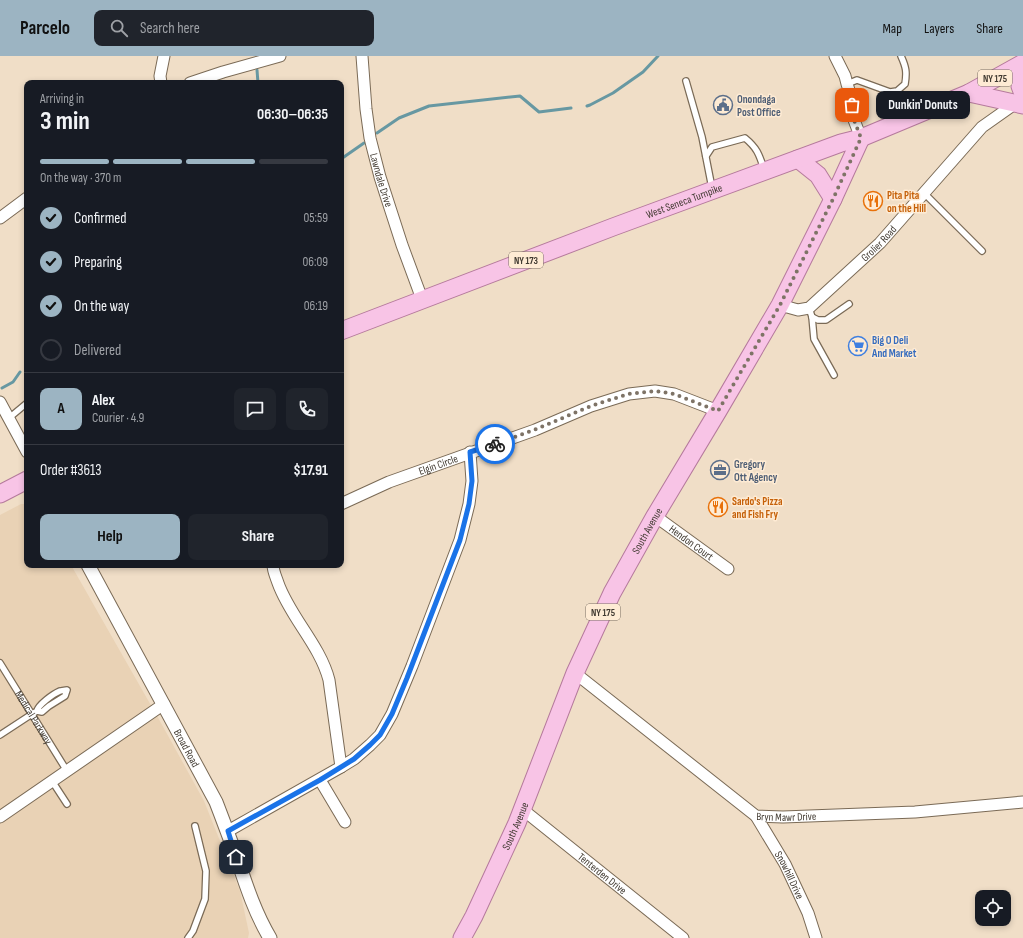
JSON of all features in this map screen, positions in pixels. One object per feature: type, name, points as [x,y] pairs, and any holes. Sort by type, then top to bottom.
[{"type":"main road","name":"West Seneca Turnpike","points":[[344,330],[613,227],[798,159],[861,138],[969,93],[1022,63]]},
{"type":"main road","points":[[969,93],[1021,101],[1020,86],[1022,63]]},
{"type":"main road","name":"South Avenue","points":[[462,938],[474,916],[517,823],[575,673],[612,593],[655,516],[780,305],[833,199],[861,138]]},
{"type":"main road","points":[[798,159],[818,175],[833,199]]},
{"type":"main road","points":[[0,494],[24,482]]},
{"type":"street","points":[[161,80],[164,56]]},
{"type":"street","points":[[199,80],[280,56]]},
{"type":"street","name":"Lawndale Drive","points":[[362,56],[366,109],[380,177],[402,245],[422,299]]},
{"type":"street","points":[[835,56],[847,84],[854,120],[861,138]]},
{"type":"street","name":"Grolier Road","points":[[810,312],[871,252],[982,127],[1021,101]]},
{"type":"street","points":[[0,218],[24,200]]},
{"type":"street","points":[[780,305],[810,312]]},
{"type":"street","name":"Elgin Circle","points":[[344,503],[389,482],[534,430],[591,406],[628,394],[656,391],[674,394],[718,411]]},
{"type":"street","points":[[0,402],[24,446]]},
{"type":"street","points":[[228,831],[320,780],[354,759],[380,735],[392,714],[412,666],[460,540],[469,504],[472,481],[470,452]]},
{"type":"street","name":"Hendon Court","points":[[655,516],[728,569]]},
{"type":"street","name":"Broad Road","points":[[90,568],[216,802],[228,831],[250,896],[270,938]]},
{"type":"street","points":[[273,568],[287,602],[328,673],[341,767]]},
{"type":"street","name":"Bryn Mawr Drive","points":[[575,673],[756,816],[783,817],[915,812],[1023,802]]},
{"type":"street","points":[[0,817],[164,704]]},
{"type":"street","points":[[320,780],[345,822]]},
{"type":"street","name":"Tenterden Drive","points":[[522,809],[683,938]]},
{"type":"street","name":"Snowhill Drive","points":[[756,816],[785,864],[808,913],[816,938]]},
{"type":"lane","points":[[847,84],[857,80],[890,92],[897,90],[905,84],[905,65],[901,56]]},
{"type":"lane","points":[[686,81],[702,137],[713,191]]},
{"type":"lane","points":[[706,156],[712,147],[745,138],[754,146],[760,157],[765,172]]},
{"type":"lane","points":[[924,193],[982,251]]},
{"type":"lane","points":[[810,312],[818,320],[826,320],[849,304]]},
{"type":"lane","points":[[810,312],[814,339],[834,375]]},
{"type":"lane","points":[[9,418],[24,406]]},
{"type":"lane","name":"Medical Parkway","points":[[0,663],[34,713],[67,771]]},
{"type":"lane","points":[[0,735],[34,713],[45,701],[60,691],[67,690],[64,696],[42,712],[34,713]]},
{"type":"lane","points":[[52,781],[67,804]]},
{"type":"lane","points":[[188,938],[193,931],[205,899],[206,871],[194,826]]},
{"type":"shaded area","points":[[21,504],[24,504],[24,568],[73,568],[204,801],[240,891],[249,933],[248,938],[0,938],[0,515]]},
{"type":"waterway","points":[[587,106],[613,93],[643,72],[658,56]]},
{"type":"waterway","points":[[257,70],[258,80]]},
{"type":"waterway","points":[[377,133],[399,118],[429,106],[520,96],[539,112],[571,108]]},
{"type":"waterway","points":[[344,157],[364,143]]},
{"type":"waterway","points":[[2,388],[13,382],[20,372]]},
{"type":"way so far","points":[[495,444],[534,430],[591,406],[628,394],[656,391],[674,394],[718,411],[780,305],[833,199],[861,138],[854,120],[852,105]]},
{"type":"place","name":"Onondaga Post Office","points":[[723,105]]},
{"type":"place","name":"Dunkin' Donuts","points":[[852,105]]},
{"type":"place","name":"Pita Pita on the Hill","points":[[873,201]]},
{"type":"place","name":"Big O Deli And Market","points":[[858,346]]},
{"type":"place","name":"Gregory Ott Agency","points":[[720,470]]},
{"type":"place","name":"Sardo's Pizza and Fish Fry","points":[[718,507]]},
{"type":"route","points":[[236,857],[228,831],[320,780],[354,759],[380,735],[392,714],[412,666],[460,540],[469,504],[472,481],[470,452],[495,444]]}]
